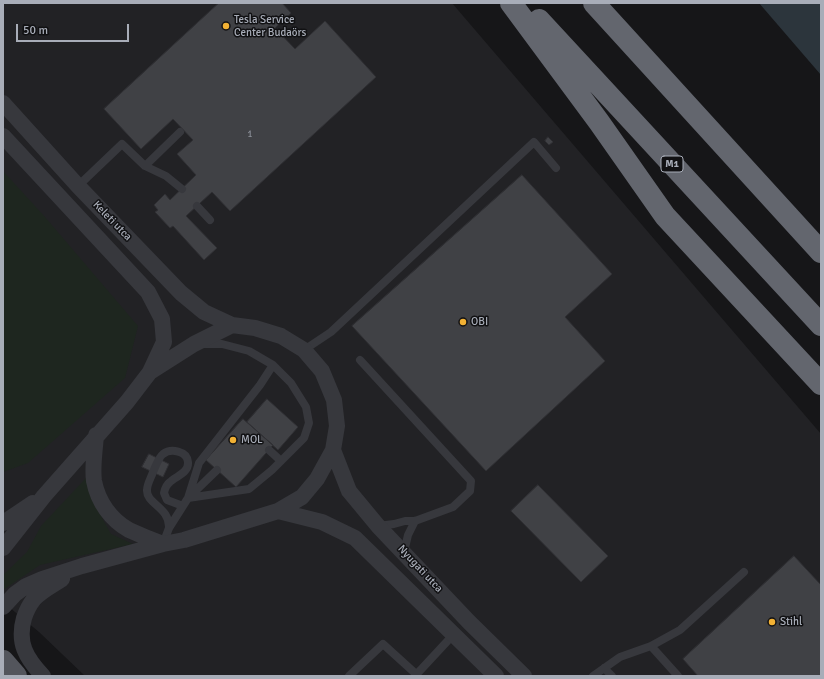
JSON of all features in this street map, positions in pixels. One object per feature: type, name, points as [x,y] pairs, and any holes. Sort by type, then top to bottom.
[{"type":"highway","points":[[511,3],[599,122],[665,216],[821,384]]},
{"type":"highway","name":"M1","points":[[523,3],[821,325]]},
{"type":"highway","points":[[594,3],[821,252]]},
{"type":"main road","points":[[3,660],[16,676]]},
{"type":"street","name":"Keleti utca","points":[[3,103],[78,186],[181,293],[204,312],[232,325],[255,328],[281,336],[304,350],[322,371],[334,400],[337,426],[333,450]]},
{"type":"street","name":"Keleti utca","points":[[3,136],[148,292],[162,320],[164,342],[150,372]]},
{"type":"street","points":[[3,548],[44,496],[96,435],[127,402],[150,372],[194,344],[232,325]]},
{"type":"street","points":[[96,435],[94,480],[105,509],[115,521],[128,529],[163,544]]},
{"type":"street","points":[[3,607],[15,594],[26,586],[42,579],[82,566],[163,544],[184,540],[278,511],[302,497],[317,479],[333,450]]},
{"type":"street","name":"Nyugati utca","points":[[333,450],[349,491],[378,526],[469,622],[524,676]]},
{"type":"street","points":[[3,523],[44,496]]},
{"type":"street","name":"Nyugati utca","points":[[278,511],[322,522],[355,538],[496,676]]},
{"type":"street","points":[[43,676],[30,659],[23,645],[21,636],[26,612],[34,599],[82,566]]},
{"type":"lane","points":[[145,166],[180,132]]},
{"type":"lane","points":[[304,350],[331,332],[534,142],[556,168]]},
{"type":"lane","points":[[78,186],[122,144],[145,166],[166,176],[182,189]]},
{"type":"lane","points":[[197,206],[210,220]]},
{"type":"lane","points":[[188,498],[249,489],[281,461],[304,438],[309,423],[306,407],[291,383],[273,365],[249,351],[222,344],[194,344]]},
{"type":"lane","points":[[360,360],[471,480],[470,491],[453,507],[415,521],[405,521],[378,526]]},
{"type":"lane","points":[[163,544],[169,528],[188,498],[199,463],[236,421],[273,365]]},
{"type":"lane","points":[[169,528],[169,521],[166,514],[149,498],[147,489],[161,456],[166,451],[173,450],[180,452],[185,456],[188,462],[184,472],[169,482],[164,493],[168,500],[183,506]]},
{"type":"lane","points":[[269,450],[281,461]]},
{"type":"lane","points":[[188,498],[218,470]]},
{"type":"lane","points":[[404,552],[408,535],[415,521]]},
{"type":"lane","points":[[593,676],[620,657],[651,646],[680,630],[744,572]]},
{"type":"lane","points":[[349,676],[382,644],[416,675],[454,634]]},
{"type":"lane","points":[[651,646],[678,676]]},
{"type":"lane","points":[[604,668],[612,676]]},
{"type":"shaded area","points":[[3,3],[452,3],[821,434],[821,676],[85,676],[39,632],[3,602]]},
{"type":"shaded area","points":[[759,3],[821,3],[821,75]]},
{"type":"shaded area","points":[[3,171],[45,217],[138,326],[125,378],[28,463],[3,472]]},
{"type":"shaded area","points":[[86,478],[96,507],[111,534],[133,544],[40,565],[3,590],[3,575],[27,552],[41,526]]},
{"type":"building","points":[[219,3],[282,3],[291,13],[275,28],[295,49],[325,21],[376,77],[230,211],[212,192],[186,216],[217,248],[204,260],[173,226],[170,228],[155,212],[158,210],[154,205],[165,194],[170,200],[196,175],[177,154],[193,140],[173,119],[141,149],[104,109]]},
{"type":"building","points":[[548,137],[553,142],[549,145],[545,141]]},
{"type":"building","name":"OBI","points":[[522,175],[612,274],[565,317],[605,361],[486,471],[352,326]]},
{"type":"building","points":[[267,399],[298,427],[278,450],[247,422]]},
{"type":"building","points":[[243,419],[273,445],[236,487],[206,460]]},
{"type":"building","points":[[149,454],[169,464],[163,477],[142,467]]},
{"type":"building","points":[[538,485],[608,556],[581,582],[511,511]]},
{"type":"building","name":"Stihl","points":[[794,556],[821,585],[821,676],[698,676],[683,659]]},
{"type":"place","name":"Tesla Service Center Budaörs","points":[[226,26]]},
{"type":"place","name":"OBI","points":[[463,322]]},
{"type":"place","name":"MOL","points":[[233,440]]},
{"type":"place","name":"Stihl","points":[[772,622]]}]
